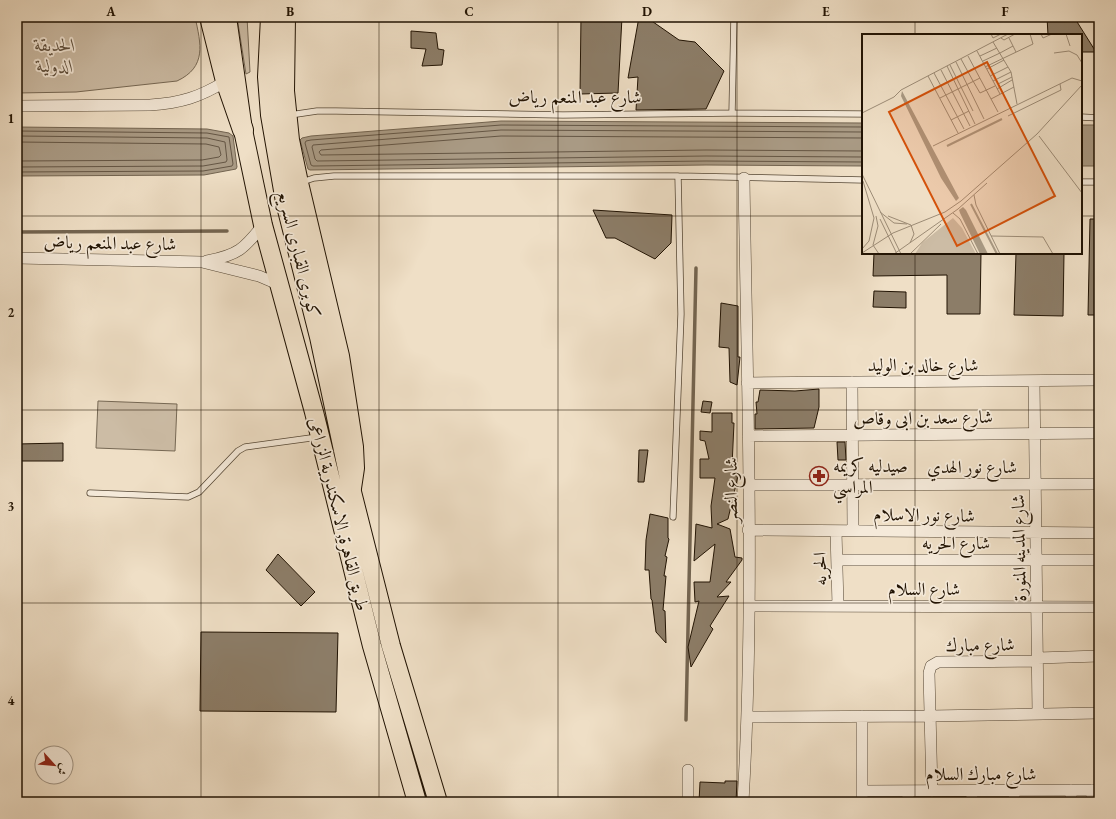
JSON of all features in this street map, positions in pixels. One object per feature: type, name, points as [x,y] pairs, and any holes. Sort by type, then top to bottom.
[{"type":"highway","points":[[210,17],[226,81],[243,130]]},
{"type":"highway","name":"كوبرى القبارى السريع","points":[[227,17],[243,130],[263,225]]},
{"type":"highway","name":"كوبرى القبارى السريع","points":[[270,17],[267,77],[278,115],[285,202],[319,337],[351,488]]},
{"type":"highway","points":[[285,17],[284,91],[278,115],[290,140],[298,183],[339,356],[353,447],[354,468],[351,488]]},
{"type":"highway","name":"طريق القاهرة, الاسكندرية الزراعى","points":[[263,225],[320,436],[372,646],[417,802]]},
{"type":"highway","name":"طريق القاهرة, الاسكندرية الزراعى","points":[[351,488],[391,646],[438,802]]},
{"type":"street","points":[[17,106],[170,104],[197,97],[226,81]]},
{"type":"street","name":"شارع النصر","points":[[743,802],[748,716],[749,606],[744,178]]},
{"type":"street","name":"شارع عبد المنعم رياض","points":[[17,258],[202,262],[225,258],[236,253],[248,244],[263,225]]},
{"type":"street","name":"شارع عبد المنعم رياض","points":[[202,262],[259,276],[280,285]]},
{"type":"street","name":"شارع خالد بن الوليد","points":[[747,383],[1099,380]]},
{"type":"street","name":"شارع المدينه المنورة","points":[[1034,381],[1038,714]]},
{"type":"street","points":[[852,382],[853,531]]},
{"type":"street","name":"شارع سعد بن ابى وقاص","points":[[748,436],[1099,433]]},
{"type":"street","name":"شارع نور الهدي","points":[[748,485],[1099,484]]},
{"type":"street","name":"شارع نور الاسلام","points":[[748,530],[1099,533]]},
{"type":"street","name":"الحريه","points":[[836,531],[838,606]]},
{"type":"street","name":"شارع الحريه","points":[[837,560],[1099,560]]},
{"type":"street","name":"شارع السلام","points":[[749,606],[1099,607]]},
{"type":"street","name":"شارع مبارك","points":[[930,716],[929,673],[931,666],[938,662],[1099,656]]},
{"type":"street","points":[[748,716],[930,716],[1099,713]]},
{"type":"street","points":[[862,716],[862,797]]},
{"type":"street","points":[[930,716],[932,791]]},
{"type":"street","points":[[688,770],[688,802]]},
{"type":"street","points":[[1014,790],[1014,802]]},
{"type":"street","name":"شارع مبارك السلام","points":[[862,797],[908,797],[932,791],[972,796],[1014,790],[1096,790]]},
{"type":"street","points":[[1070,790],[1070,802]]},
{"type":"street","points":[[1092,802],[1096,790]]},
{"type":"lane","points":[[732,113],[734,17]]},
{"type":"lane","name":"شارع عبد المنعم رياض","points":[[278,115],[317,111],[563,115],[732,113],[862,114]]},
{"type":"lane","points":[[1082,117],[1099,118]]},
{"type":"lane","points":[[298,183],[314,178],[334,176],[678,176],[862,180]]},
{"type":"lane","points":[[674,517],[681,314],[678,176]]},
{"type":"lane","points":[[1082,182],[1099,182]]},
{"type":"lane","points":[[90,493],[188,497],[199,492],[238,451],[245,447],[320,436]]},
{"type":"green space","name":"الحديقة الدولية","points":[[17,17],[195,17],[199,36],[200,54],[193,69],[177,81],[76,92],[17,93]]},
{"type":"green space","points":[[237,17],[247,17],[250,72],[246,74]]},
{"type":"green space","points":[[98,401],[177,404],[175,451],[96,448]]},
{"type":"water","points":[[501,121],[862,123],[862,166],[706,165],[310,170],[308,169],[300,140],[311,136]]},
{"type":"water","points":[[1082,125],[1099,125],[1099,166],[1082,166]]},
{"type":"water","points":[[17,127],[207,129],[229,133],[233,136],[237,167],[236,169],[204,175],[17,176]]},
{"type":"building","points":[[581,17],[622,17],[618,93],[580,94]]},
{"type":"building","points":[[639,17],[646,17],[679,40],[695,42],[724,71],[706,109],[636,110],[638,77],[628,78]]},
{"type":"building","points":[[1047,17],[1074,17],[1096,52],[1082,52],[1082,34],[1048,34]]},
{"type":"building","points":[[411,31],[436,33],[438,49],[444,50],[442,65],[422,66],[426,49],[411,48]]},
{"type":"building","points":[[593,210],[672,215],[671,243],[655,259],[615,238],[606,238]]},
{"type":"building","points":[[1090,219],[1099,219],[1099,315],[1088,315]]},
{"type":"building","points":[[874,254],[981,254],[980,314],[947,314],[947,275],[873,276]]},
{"type":"building","points":[[1016,254],[1064,254],[1063,316],[1014,315]]},
{"type":"building","points":[[874,291],[906,292],[906,308],[873,307]]},
{"type":"building","points":[[721,303],[738,306],[738,357],[740,357],[737,385],[730,382],[729,348],[719,347]]},
{"type":"building","points":[[819,389],[819,407],[814,428],[755,429],[755,414],[757,414],[756,402],[758,402],[760,390],[795,391]]},
{"type":"building","points":[[703,401],[712,402],[710,413],[701,412]]},
{"type":"building","points":[[712,413],[732,413],[732,423],[734,423],[732,466],[735,467],[732,475],[738,476],[728,519],[717,524],[730,529],[735,557],[742,558],[742,560],[726,582],[731,582],[717,597],[729,596],[710,626],[713,629],[691,667],[688,647],[699,601],[695,602],[694,582],[710,582],[715,544],[694,561],[696,524],[712,528],[711,506],[715,478],[700,478],[700,459],[709,459],[705,441],[700,440],[700,431],[712,432]]},
{"type":"building","points":[[837,442],[845,442],[846,460],[838,460]]},
{"type":"building","points":[[63,443],[63,461],[17,461],[17,444]]},
{"type":"building","points":[[639,450],[648,450],[644,482],[638,482]]},
{"type":"building","points":[[650,514],[668,518],[669,539],[665,556],[667,557],[664,576],[666,576],[663,610],[665,611],[666,643],[656,632],[651,599],[649,570],[645,570],[646,540]]},
{"type":"building","points":[[278,554],[315,592],[301,606],[266,570]]},
{"type":"building","points":[[201,632],[338,633],[336,712],[200,711]]},
{"type":"building","points":[[725,781],[737,781],[736,802],[699,802],[700,782],[725,783]]},
{"type":"waterway","points":[[17,232],[227,231]]},
{"type":"waterway","points":[[686,720],[696,268]]},
{"type":"place","name":"صيدليه كريمه المراسي","points":[[819,476]]}]
